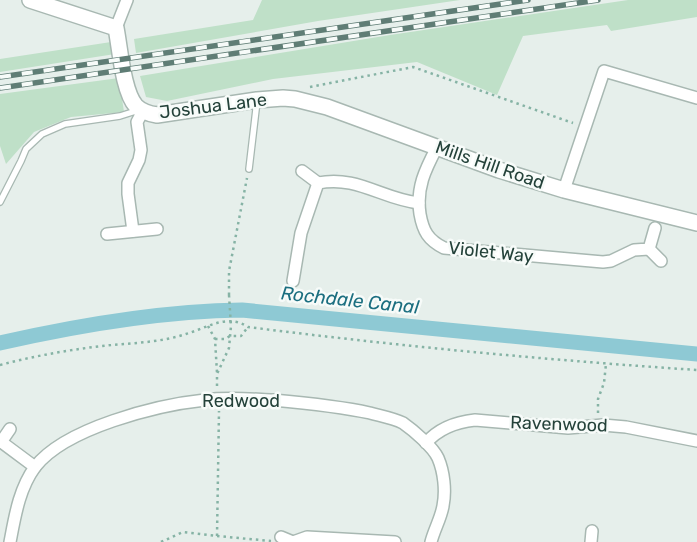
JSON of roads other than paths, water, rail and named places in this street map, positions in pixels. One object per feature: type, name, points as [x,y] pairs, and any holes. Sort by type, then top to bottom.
[{"type":"street","points":[[30,0],[116,28],[127,0]]},
{"type":"street","name":"Joshua Lane","points":[[116,28],[126,87],[135,106],[142,110],[158,115],[257,100],[286,98]]},
{"type":"street","points":[[564,190],[604,71],[697,98]]},
{"type":"street","name":"Mills Hill Road","points":[[286,98],[327,107],[498,170],[564,190],[697,223]]},
{"type":"street","points":[[133,231],[128,183],[139,160],[141,150],[137,122],[142,110]]},
{"type":"street","name":"Violet Way","points":[[437,146],[424,175],[419,191],[419,203],[425,234],[430,240],[444,248],[596,262],[611,261],[634,250],[649,249]]},
{"type":"street","points":[[302,171],[318,183],[327,181],[351,182],[364,185],[397,200],[419,203]]},
{"type":"street","points":[[293,281],[301,233],[318,183]]},
{"type":"street","points":[[655,228],[649,249],[660,261]]},
{"type":"street","points":[[107,234],[157,229]]},
{"type":"street","name":"Redwood","points":[[10,542],[20,495],[35,467],[62,444],[79,434],[116,420],[178,404],[218,399],[297,402],[348,408],[402,423],[426,443],[437,456],[444,478],[443,507],[431,542]]},
{"type":"street","name":"Ravenwood","points":[[426,443],[433,435],[448,426],[475,420],[568,428],[603,425],[626,427],[697,441]]},
{"type":"street","points":[[10,429],[1,442],[35,467]]},
{"type":"street","points":[[281,536],[293,542],[306,537],[395,542]]},
{"type":"lane","points":[[249,169],[257,100]]},
{"type":"lane","points":[[0,202],[26,149],[42,134],[65,124],[120,116],[142,110]]},
{"type":"waterway","name":"Rochdale Canal","points":[[0,343],[120,320],[181,313],[242,310],[697,354]]},
{"type":"railway","points":[[0,77],[528,0]]},
{"type":"railway","points":[[0,88],[598,0]]}]
